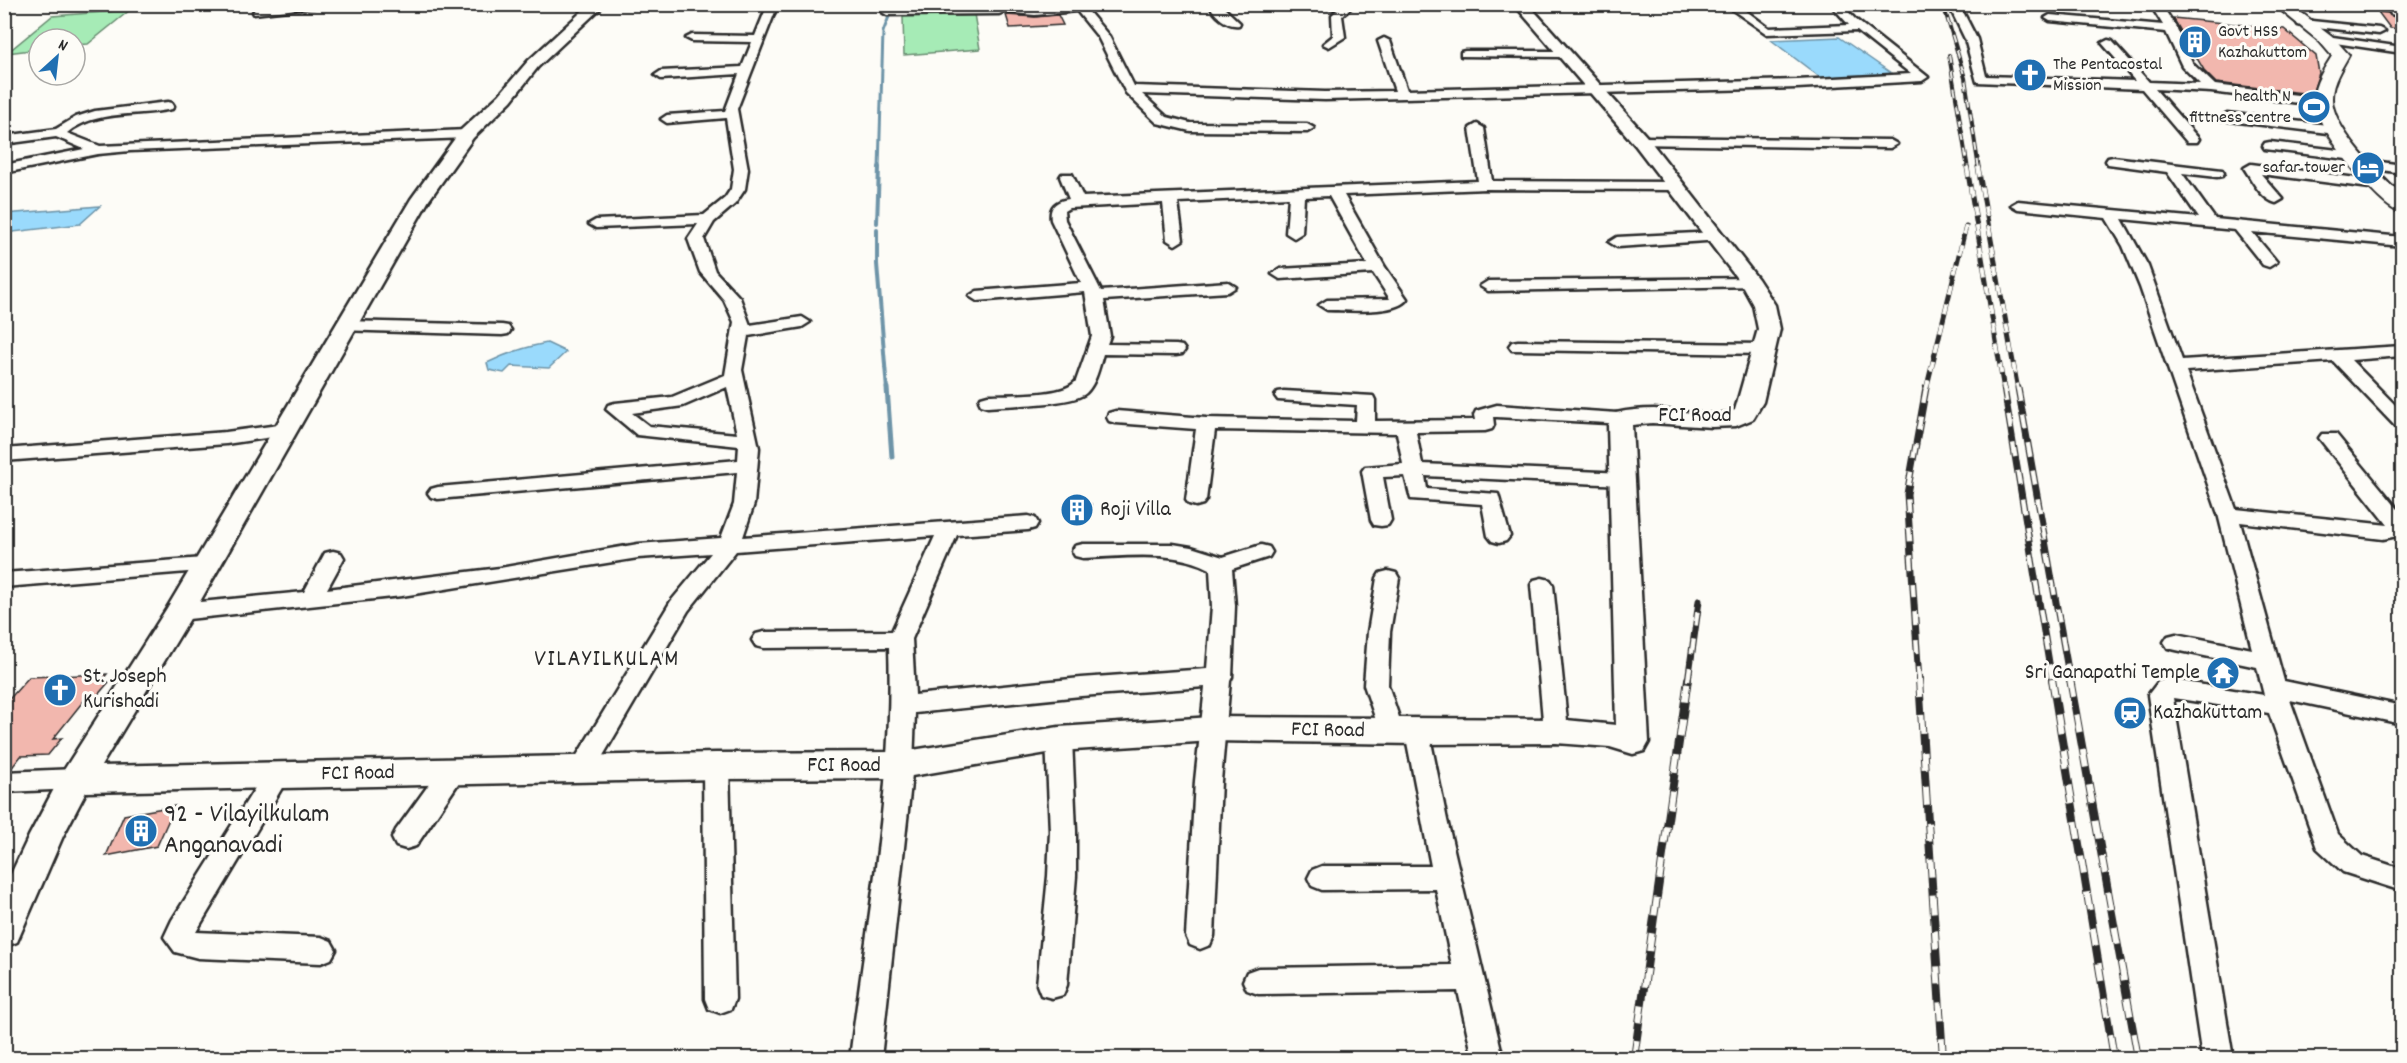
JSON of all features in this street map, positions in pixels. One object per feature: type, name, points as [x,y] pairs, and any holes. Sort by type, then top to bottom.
[{"type":"main road","points":[[2280,4],[2326,39],[2341,55],[2326,81],[2323,102],[2331,125],[2358,159],[2392,195]]},
{"type":"street","points":[[265,4],[258,12],[314,4]]},
{"type":"street","points":[[4,931],[46,836],[76,779],[179,612],[204,565],[286,430],[344,326],[420,199],[467,134],[505,98],[533,64],[599,4]]},
{"type":"street","points":[[582,769],[679,606],[730,544],[744,504],[747,441],[733,370],[742,322],[732,298],[708,272],[697,247],[698,232],[708,219],[730,201],[738,189],[741,169],[731,109],[773,4]]},
{"type":"street","points":[[887,4],[887,12],[999,7],[1027,11],[1077,6],[1102,36],[1130,90],[1155,114],[1170,124],[1190,127],[1307,128]]},
{"type":"street","points":[[1214,4],[1217,10],[1234,23]]},
{"type":"street","name":"FCI Road","points":[[76,779],[716,766],[900,765],[1059,739],[1212,729],[1405,732],[1556,731],[1610,735],[1633,742],[1620,425],[1625,418],[1652,416],[1712,420],[1736,419],[1745,414],[1765,349],[1768,329],[1764,305],[1751,283],[1716,237],[1641,141],[1520,4]]},
{"type":"street","points":[[1729,4],[1767,31],[1860,28]]},
{"type":"street","points":[[1130,90],[1325,96],[1797,84],[1922,77],[1860,28],[1835,4]]},
{"type":"street","points":[[1953,4],[1971,39],[1981,79],[2211,88],[2323,102]]},
{"type":"street","points":[[2155,4],[2171,29],[2188,66],[2211,88]]},
{"type":"street","points":[[1295,6],[1348,5]]},
{"type":"street","points":[[1329,44],[1339,37],[1337,15],[1348,5]]},
{"type":"street","points":[[2050,18],[2171,29]]},
{"type":"street","points":[[2302,23],[2379,31]]},
{"type":"street","points":[[692,38],[758,39]]},
{"type":"street","points":[[2326,39],[2403,50]]},
{"type":"street","points":[[1384,41],[1402,93]]},
{"type":"street","points":[[2108,43],[2192,139]]},
{"type":"street","points":[[1465,54],[1563,54]]},
{"type":"street","points":[[661,75],[747,70]]},
{"type":"street","points":[[4,140],[60,132],[72,123],[91,117],[168,106]]},
{"type":"street","points":[[667,119],[733,114]]},
{"type":"street","points":[[2227,117],[2336,130]]},
{"type":"street","points":[[1477,128],[1486,184]]},
{"type":"street","points":[[60,132],[62,136],[99,150]]},
{"type":"street","points":[[4,169],[99,150],[130,147],[467,134]]},
{"type":"street","points":[[1641,141],[1890,144]]},
{"type":"street","points":[[2270,146],[2358,159],[2403,169]]},
{"type":"street","points":[[2113,161],[2217,173]]},
{"type":"street","points":[[2171,168],[2210,223]]},
{"type":"street","points":[[1067,177],[1078,202]]},
{"type":"street","points":[[988,401],[1074,393],[1085,382],[1098,349],[1101,324],[1092,291],[1056,213],[1060,207],[1078,202],[1170,196],[1486,184],[1676,186]]},
{"type":"street","points":[[2276,199],[2261,184],[2392,195]]},
{"type":"street","points":[[1327,305],[1396,303],[1399,299],[1377,268],[1334,191]]},
{"type":"street","points":[[1294,233],[1297,192]]},
{"type":"street","points":[[1170,196],[1176,240]]},
{"type":"street","points":[[2018,205],[2403,241]]},
{"type":"street","points":[[2111,214],[2134,253],[2228,514],[2276,697],[2287,723],[2296,759],[2327,840],[2353,864],[2403,880]]},
{"type":"street","points":[[596,224],[708,219]]},
{"type":"street","points":[[2240,226],[2269,262]]},
{"type":"street","points":[[1617,242],[1716,237]]},
{"type":"street","points":[[1280,274],[1377,268]]},
{"type":"street","points":[[1488,286],[1751,283]]},
{"type":"street","points":[[977,296],[1228,287]]},
{"type":"street","points":[[740,332],[802,322]]},
{"type":"street","points":[[344,326],[502,330]]},
{"type":"street","points":[[1518,346],[1765,349]]},
{"type":"street","points":[[1098,349],[1176,350]]},
{"type":"street","points":[[2175,366],[2403,351]]},
{"type":"street","points":[[2337,355],[2403,422]]},
{"type":"street","points":[[735,377],[676,402],[615,409],[644,431],[747,441]]},
{"type":"street","points":[[1284,396],[1366,400],[1365,426]]},
{"type":"street","points":[[1116,417],[1206,424],[1406,427],[1485,425],[1483,415],[1497,411],[1625,418]]},
{"type":"street","points":[[1196,500],[1206,424]]},
{"type":"street","points":[[1406,427],[1418,495],[1491,498],[1499,536]]},
{"type":"street","points":[[4,455],[214,439],[286,430]]},
{"type":"street","points":[[2228,514],[2383,532],[2400,529],[2395,518],[2329,438]]},
{"type":"street","points":[[438,493],[747,465]]},
{"type":"street","points":[[1382,520],[1372,471],[1414,470],[1624,479]]},
{"type":"street","points":[[179,612],[500,575],[638,551],[1028,523]]},
{"type":"street","points":[[866,1059],[900,765],[903,705],[900,639],[949,529]]},
{"type":"street","points":[[1083,551],[1177,552],[1210,558],[1221,565],[1224,584],[1220,677],[1212,729],[1200,936]]},
{"type":"street","points":[[1221,565],[1261,552]]},
{"type":"street","points":[[311,598],[333,558]]},
{"type":"street","points":[[4,580],[204,565]]},
{"type":"street","points":[[1388,578],[1379,632],[1376,685],[1405,732],[1447,877],[1488,1059]]},
{"type":"street","points":[[1542,585],[1556,731]]},
{"type":"street","points":[[764,640],[900,639]]},
{"type":"street","points":[[2176,642],[2265,660]]},
{"type":"street","points":[[903,705],[1081,687],[1220,677]]},
{"type":"street","points":[[2218,1059],[2160,695],[2167,688],[2276,697],[2403,715]]},
{"type":"street","points":[[1052,986],[1062,876],[1063,831],[1059,739]]},
{"type":"street","points":[[716,766],[720,999]]},
{"type":"street","points":[[406,838],[452,772]]},
{"type":"street","points":[[276,776],[179,937],[185,943],[198,945],[321,950]]},
{"type":"street","points":[[4,782],[76,779]]},
{"type":"street","points":[[1322,878],[1447,877]]},
{"type":"street","points":[[1258,981],[1470,978]]},
{"type":"green space","points":[[130,10],[87,44],[87,27],[39,27],[52,16]]},
{"type":"green space","points":[[974,14],[980,49],[904,55],[903,17]]},
{"type":"green space","points":[[27,37],[27,50],[7,53]]},
{"type":"water","points":[[1839,37],[1894,75],[1821,78],[1771,40]]},
{"type":"water","points":[[100,206],[80,224],[5,233],[5,214]]},
{"type":"water","points":[[547,343],[566,352],[549,368],[511,366],[504,373],[489,370],[487,363],[494,359]]},
{"type":"building","points":[[2378,12],[2388,13],[2394,17],[2403,15],[2403,29],[2390,28]]},
{"type":"building","points":[[1006,15],[1035,17],[1058,15],[1063,25],[1010,28]]},
{"type":"building","points":[[2173,18],[2284,29],[2316,56],[2319,73],[2312,94],[2216,83],[2203,70]]},
{"type":"building","name":"Roji Villa","points":[[1091,504],[1091,518],[1073,520],[1069,505]]},
{"type":"building","points":[[107,674],[100,682],[109,682],[95,698],[85,699],[53,739],[62,738],[48,755],[21,756],[10,770],[4,770],[4,705],[29,677]]},
{"type":"building","name":"92 - Vilayilkulam Anganavadi","points":[[175,806],[157,846],[106,856],[124,815]]},
{"type":"waterway","points":[[879,169],[883,32],[890,14]]},
{"type":"waterway","points":[[877,223],[879,167]]},
{"type":"waterway","points":[[877,229],[877,264],[887,390]]},
{"type":"waterway","points":[[887,388],[892,457]]},
{"type":"railway","points":[[1943,4],[1965,78],[1979,169]]},
{"type":"railway","points":[[1949,55],[1968,169]]},
{"type":"railway","points":[[1967,167],[2004,390]]},
{"type":"railway","points":[[1978,167],[2018,390]]},
{"type":"railway","points":[[1926,390],[1966,226]]},
{"type":"railway","points":[[1919,681],[1907,494],[1926,388]]},
{"type":"railway","points":[[2004,388],[2052,681]]},
{"type":"railway","points":[[2018,388],[2070,681]]},
{"type":"railway","points":[[1688,681],[1699,601]]},
{"type":"railway","points":[[1634,1058],[1688,679]]},
{"type":"railway","points":[[1919,679],[1943,1058]]},
{"type":"railway","points":[[2052,679],[2114,1058]]},
{"type":"railway","points":[[2070,679],[2138,1058]]},
{"type":"place","name":"Govt HSS Kazhakuttom","points":[[2195,42]]},
{"type":"place","name":"The Pentacostal Mission","points":[[2030,75]]},
{"type":"place","name":"health N fittness centre","points":[[2314,107]]},
{"type":"place","name":"safar tower","points":[[2368,168]]},
{"type":"place","name":"Roji Villa","points":[[1077,510]]},
{"type":"place","name":"Sri Ganapathi Temple","points":[[2223,673]]},
{"type":"place","name":"St. Joseph Kurishadi","points":[[60,690]]},
{"type":"place","name":"Kazhakuttam","points":[[2130,713]]},
{"type":"place","name":"92 - Vilayilkulam Anganavadi","points":[[141,831]]},
{"type":"district","name":"VILAYILKULAM","points":[[607,660]]}]
